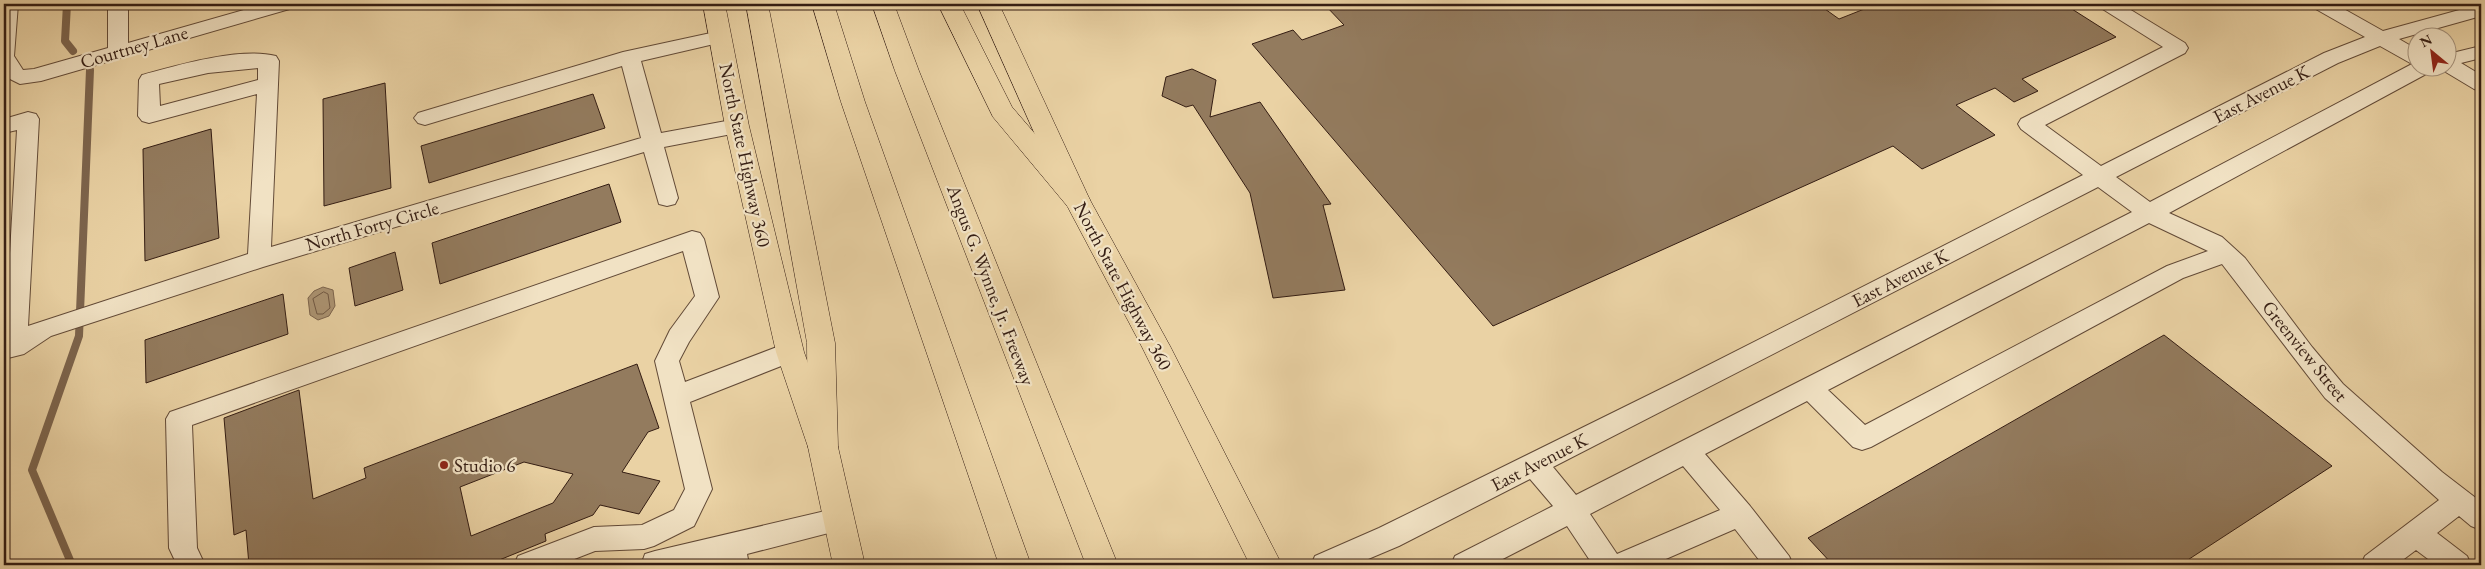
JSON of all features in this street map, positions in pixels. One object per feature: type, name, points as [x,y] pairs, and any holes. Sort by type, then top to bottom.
[{"type":"main road","name":"North State Highway 360","points":[[714,4],[737,126],[790,352],[823,447],[849,565]]},
{"type":"main road","points":[[757,4],[821,343],[823,447]]},
{"type":"main road","points":[[823,4],[853,102],[1015,565]]},
{"type":"main road","name":"Angus G. Wynne, Jr. Freeway","points":[[883,4],[907,71],[1102,565]]},
{"type":"main road","points":[[949,4],[1002,111],[1077,200]]},
{"type":"main road","name":"North State Highway 360","points":[[988,4],[1077,200],[1156,346],[1266,565]]},
{"type":"street","points":[[118,4],[118,51]]},
{"type":"street","name":"Courtney Lane","points":[[12,73],[20,77],[34,76],[286,4]]},
{"type":"street","name":"Greenview Street","points":[[2108,4],[2178,48],[2029,124],[2149,213],[2214,243],[2237,264],[2303,354],[2334,391],[2481,518]]},
{"type":"street","points":[[2321,4],[2408,53]]},
{"type":"street","name":"East Avenue K","points":[[1325,565],[1389,537],[1534,464],[2331,58],[2381,38],[2481,10]]},
{"type":"street","points":[[425,118],[630,57],[720,37]]},
{"type":"street","points":[[2458,58],[2481,52]]},
{"type":"street","points":[[630,57],[668,198]]},
{"type":"street","points":[[260,259],[268,84],[268,61],[244,61],[194,68],[148,80],[149,116],[268,84]]},
{"type":"street","points":[[2458,71],[2481,84]]},
{"type":"street","points":[[1466,565],[2149,213],[2408,75]]},
{"type":"street","name":"North Forty Circle","points":[[4,126],[28,119],[9,349]]},
{"type":"street","name":"North Forty Circle","points":[[9,349],[42,329],[260,259],[653,142],[737,126]]},
{"type":"street","points":[[191,565],[183,548],[180,419],[692,239],[707,297],[679,337],[667,361],[699,489],[684,518],[644,537],[594,539],[528,565]]},
{"type":"street","points":[[1809,387],[1862,439],[2175,272],[2226,254]]},
{"type":"street","points":[[675,397],[790,352]]},
{"type":"street","points":[[1686,451],[1740,514],[1780,565]]},
{"type":"street","points":[[1534,464],[1572,510],[1608,565]]},
{"type":"street","points":[[2375,565],[2459,500]]},
{"type":"street","points":[[1622,565],[1740,514]]},
{"type":"street","points":[[655,565],[655,563],[733,555],[838,520]]},
{"type":"street","points":[[2416,533],[2457,565]]},
{"type":"lane","points":[[8,4],[4,56],[12,73]]},
{"type":"water","points":[[323,287],[333,290],[335,306],[329,316],[318,320],[310,315],[308,298],[314,291]]},
{"type":"building","points":[[1324,4],[1818,4],[1839,19],[1877,4],[2064,4],[2116,37],[2022,79],[2038,91],[2014,102],[1995,88],[1956,105],[1995,135],[1922,169],[1893,146],[1493,326],[1252,44],[1293,30],[1302,40],[1344,25]]},
{"type":"building","points":[[1192,69],[1216,80],[1210,117],[1260,102],[1331,204],[1323,205],[1345,290],[1273,298],[1250,193],[1193,105],[1186,107],[1162,96],[1166,77]]},
{"type":"building","points":[[385,83],[391,188],[324,206],[323,99]]},
{"type":"building","points":[[593,94],[605,128],[429,183],[421,146]]},
{"type":"building","points":[[211,129],[219,238],[145,261],[143,149]]},
{"type":"building","points":[[609,184],[621,222],[440,284],[432,243]]},
{"type":"building","points":[[395,252],[403,290],[355,306],[349,268]]},
{"type":"building","points":[[283,294],[288,334],[146,383],[145,340]]},
{"type":"building","points":[[2164,335],[2332,466],[2180,565],[1833,565],[1808,538]]},
{"type":"building","name":"Studio 6","points":[[637,364],[659,428],[648,432],[622,472],[660,481],[639,514],[600,505],[593,515],[545,534],[546,541],[487,565],[249,565],[246,530],[234,535],[224,418],[299,390],[313,499],[366,478],[364,468]],"holes":[[[524,462],[573,474],[553,503],[471,536],[460,487]]]},
{"type":"waterway","points":[[67,4],[65,41],[73,51]]},
{"type":"waterway","points":[[72,565],[32,470],[79,336],[90,70]]},
{"type":"place","name":"Studio 6","points":[[444,465]]}]
